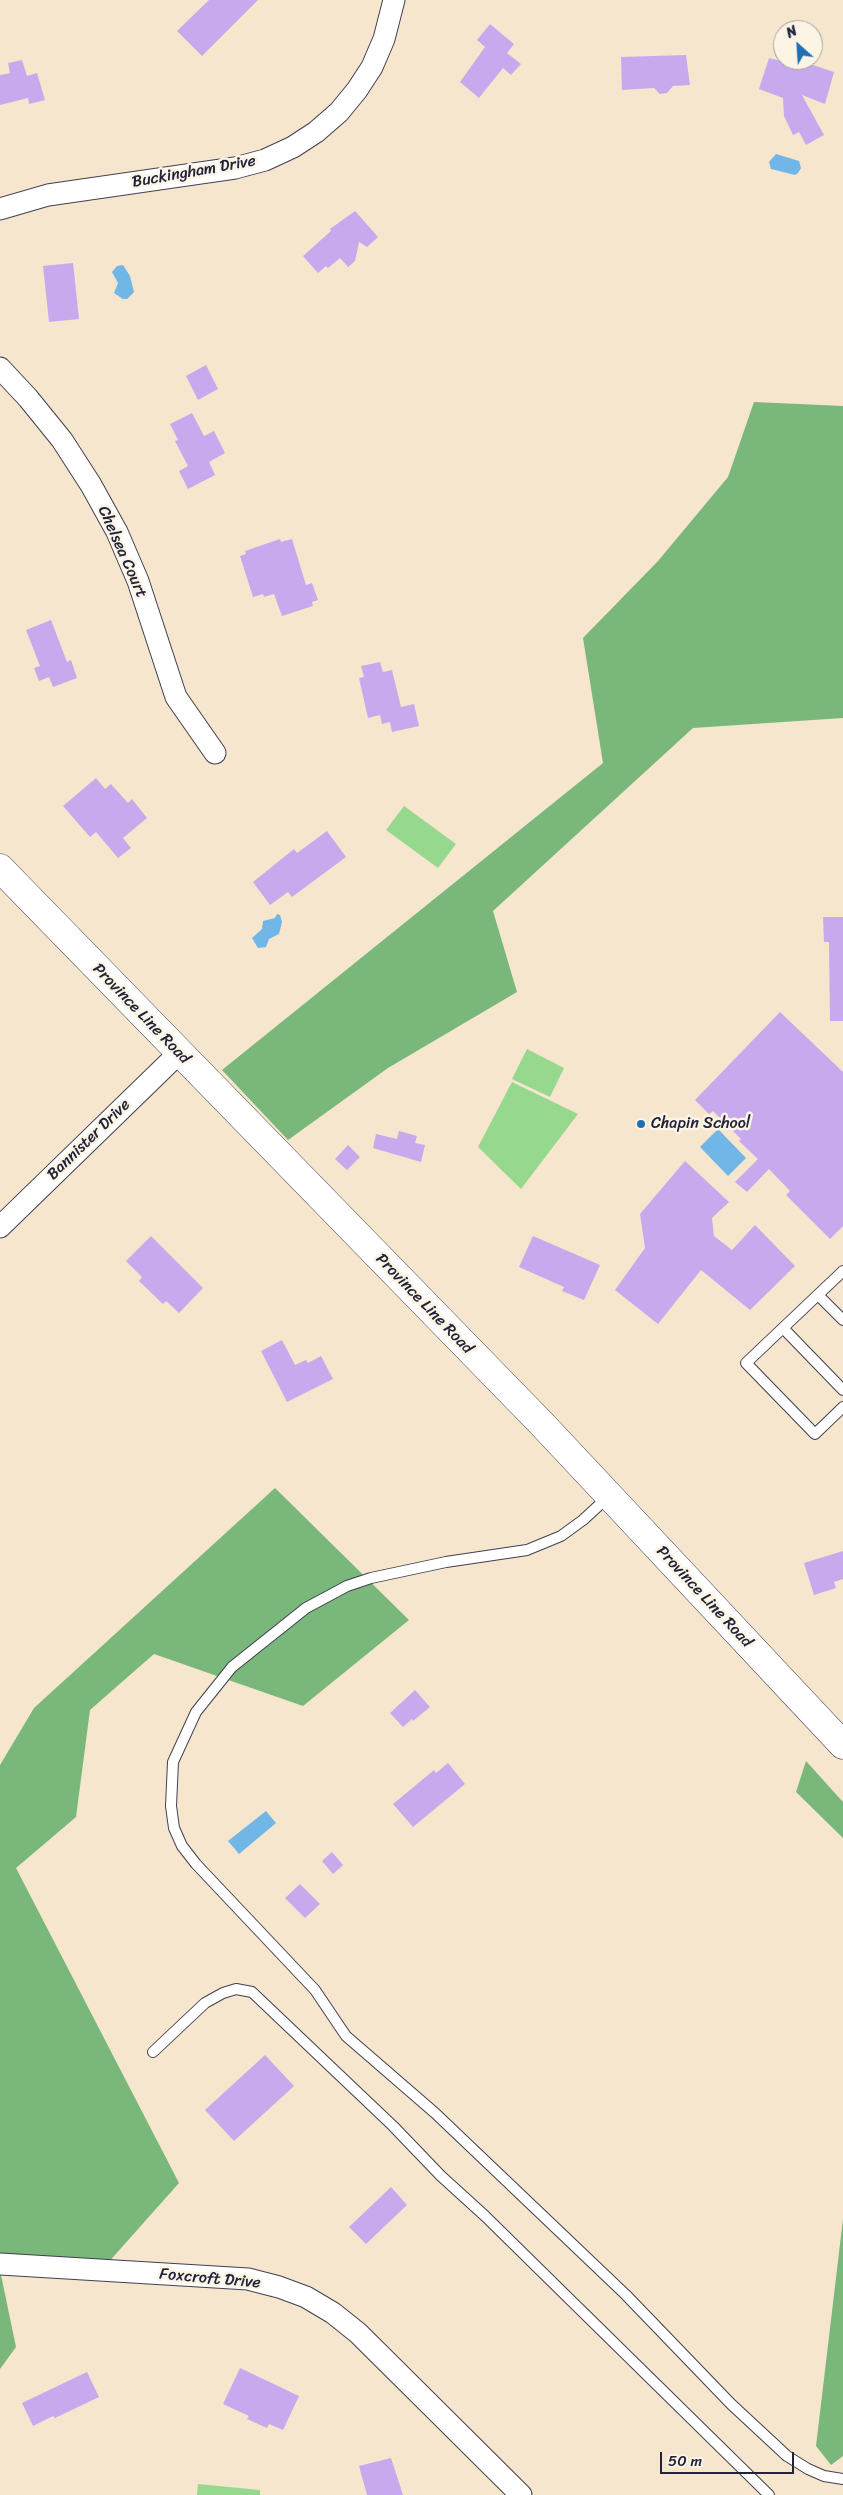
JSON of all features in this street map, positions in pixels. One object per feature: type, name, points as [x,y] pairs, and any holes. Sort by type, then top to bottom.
[{"type":"main road","name":"Province Line Road","points":[[0,868],[178,1054],[343,1220],[608,1496],[843,1745]]},
{"type":"street","name":"Buckingham Drive","points":[[0,209],[48,195],[235,168],[265,160],[293,147],[316,132],[339,112],[357,90],[372,67],[384,39],[394,0]]},
{"type":"street","name":"Chelsea Court","points":[[0,368],[28,398],[62,440],[91,485],[117,532],[138,581],[176,697],[215,753]]},
{"type":"street","name":"Bannister Drive","points":[[0,1227],[178,1054]]},
{"type":"street","name":"Foxcroft Drive","points":[[0,2264],[248,2279],[279,2287],[306,2297],[333,2313],[358,2333],[520,2495]]},
{"type":"lane","points":[[843,1270],[746,1363],[815,1434],[843,1407]]},
{"type":"lane","points":[[818,1295],[843,1320]]},
{"type":"lane","points":[[782,1328],[843,1390]]},
{"type":"lane","points":[[608,1496],[583,1520],[560,1536],[527,1550],[446,1562],[371,1578],[347,1586],[306,1608],[232,1667],[196,1712],[174,1762],[171,1796],[174,1828],[182,1846],[196,1864],[315,1990],[346,2036],[435,2113],[626,2295],[731,2404],[787,2456],[824,2476],[843,2479]]},
{"type":"lane","points":[[153,2052],[205,2002],[223,1992],[236,1989],[252,1992],[393,2126],[441,2176],[486,2216],[769,2495]]},
{"type":"green space","points":[[754,402],[843,406],[843,718],[693,728],[493,911],[517,992],[388,1068],[288,1140],[222,1070],[603,763],[583,638],[658,561],[728,477]]},
{"type":"green space","points":[[404,806],[456,844],[438,868],[386,830]]},
{"type":"green space","points":[[527,1049],[564,1068],[550,1097],[512,1079]]},
{"type":"green space","points":[[512,1082],[578,1114],[521,1189],[478,1147]]},
{"type":"green space","points":[[275,1488],[409,1620],[303,1706],[154,1654],[90,1710],[76,1817],[16,1868],[179,2183],[106,2265],[0,2261],[0,1765],[34,1708]]},
{"type":"green space","points":[[806,1761],[843,1802],[843,1838],[796,1792]]},
{"type":"green space","points":[[843,2219],[843,2456],[831,2465],[816,2446]]},
{"type":"green space","points":[[0,2270],[16,2347],[0,2369]]},
{"type":"green space","points":[[198,2484],[260,2490],[260,2495],[197,2495]]},
{"type":"water","points":[[776,154],[799,161],[801,168],[798,173],[795,175],[771,169],[769,162]]},
{"type":"water","points":[[123,265],[130,276],[134,292],[127,299],[123,299],[114,293],[118,283],[112,272],[117,266]]},
{"type":"water","points":[[277,914],[280,915],[282,922],[279,934],[269,939],[266,947],[258,948],[252,938],[262,929],[263,921],[275,918]]},
{"type":"water","points":[[718,1129],[746,1158],[728,1176],[700,1147]]},
{"type":"water","points":[[266,1811],[276,1823],[239,1854],[228,1841]]},
{"type":"building","points":[[209,0],[258,0],[202,56],[177,31]]},
{"type":"building","points":[[490,24],[514,44],[507,53],[521,64],[511,75],[503,68],[479,98],[460,82],[485,47],[477,40]]},
{"type":"building","points":[[686,55],[690,85],[673,86],[667,93],[660,94],[654,88],[622,90],[621,57]]},
{"type":"building","points":[[769,58],[773,59],[773,70],[823,70],[823,68],[834,72],[825,104],[802,95],[824,135],[806,145],[799,132],[793,135],[784,116],[783,98],[759,89]]},
{"type":"building","points":[[22,60],[27,76],[37,73],[45,100],[29,104],[28,98],[0,105],[0,75],[10,73],[8,63]]},
{"type":"building","points":[[355,211],[378,237],[367,247],[359,242],[355,261],[348,267],[340,258],[328,268],[326,266],[318,273],[303,256],[331,231],[330,229]]},
{"type":"building","points":[[73,263],[79,319],[49,322],[43,266]]},
{"type":"building","points":[[206,365],[218,389],[198,400],[186,376]]},
{"type":"building","points":[[192,413],[204,436],[214,431],[225,453],[209,462],[215,475],[188,489],[179,471],[188,466],[175,441],[178,440],[170,424]]},
{"type":"building","points":[[280,539],[281,542],[292,539],[306,585],[312,583],[318,600],[312,602],[313,606],[282,616],[274,594],[264,597],[263,594],[253,597],[240,556],[246,554],[245,551]]},
{"type":"building","points":[[51,620],[67,662],[71,660],[77,678],[53,687],[49,677],[39,681],[34,668],[40,666],[26,630]]},
{"type":"building","points":[[380,662],[383,672],[392,670],[401,707],[414,704],[419,726],[392,732],[390,722],[382,724],[380,715],[368,718],[359,678],[364,677],[361,666]]},
{"type":"building","points":[[96,778],[105,789],[111,784],[128,803],[132,799],[147,818],[123,838],[131,848],[118,858],[96,832],[90,837],[63,806]]},
{"type":"building","points":[[327,831],[346,857],[292,897],[288,892],[270,905],[253,882],[294,849],[297,853]]},
{"type":"building","points":[[823,917],[843,917],[843,1021],[830,1021],[829,942],[824,942]]},
{"type":"building","points":[[780,1012],[843,1072],[843,1226],[830,1239],[786,1195],[790,1191],[769,1169],[747,1192],[735,1182],[758,1159],[739,1141],[741,1139],[713,1111],[709,1114],[695,1100]]},
{"type":"building","points":[[399,1131],[417,1136],[415,1143],[425,1145],[421,1162],[373,1148],[376,1134],[397,1139]]},
{"type":"building","points":[[348,1145],[360,1157],[347,1170],[335,1159]]},
{"type":"building","points":[[685,1161],[729,1202],[712,1218],[714,1236],[732,1250],[755,1225],[795,1266],[750,1310],[701,1270],[658,1324],[615,1290],[645,1248],[640,1214]]},
{"type":"building","points":[[151,1236],[203,1288],[179,1313],[166,1301],[163,1304],[139,1281],[142,1277],[126,1261]]},
{"type":"building","points":[[533,1236],[600,1265],[584,1300],[562,1291],[564,1287],[519,1267]]},
{"type":"building","points":[[282,1340],[295,1365],[306,1360],[308,1363],[321,1356],[333,1379],[287,1402],[261,1351]]},
{"type":"building","points":[[843,1551],[843,1579],[834,1582],[836,1588],[814,1595],[804,1563]]},
{"type":"building","points":[[415,1690],[430,1707],[403,1727],[390,1713]]},
{"type":"building","points":[[448,1763],[465,1784],[413,1827],[393,1804],[434,1770],[436,1773]]},
{"type":"building","points":[[332,1852],[343,1865],[333,1874],[322,1861]]},
{"type":"building","points":[[300,1884],[320,1904],[305,1918],[285,1898]]},
{"type":"building","points":[[265,2055],[294,2086],[234,2141],[205,2110]]},
{"type":"building","points":[[391,2187],[407,2205],[366,2244],[349,2227]]},
{"type":"building","points":[[240,2368],[299,2396],[283,2430],[269,2424],[267,2428],[247,2419],[249,2416],[223,2404]]},
{"type":"building","points":[[87,2372],[99,2397],[55,2418],[53,2416],[33,2426],[22,2403]]},
{"type":"building","points":[[391,2458],[403,2495],[367,2495],[359,2466]]},
{"type":"place","name":"Chapin School","points":[[641,1124]]}]
